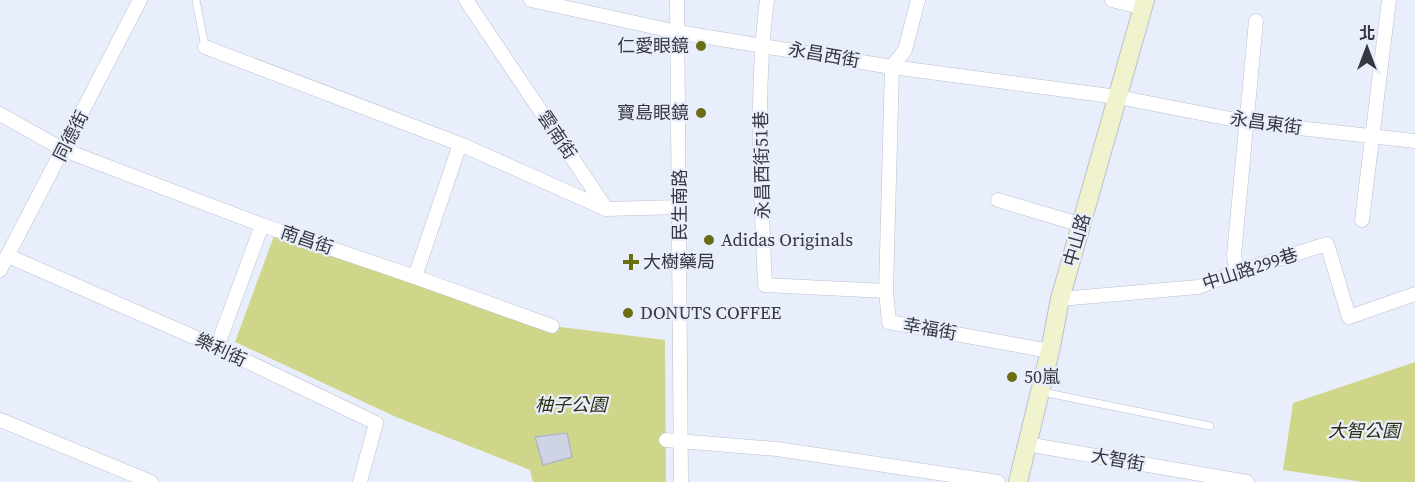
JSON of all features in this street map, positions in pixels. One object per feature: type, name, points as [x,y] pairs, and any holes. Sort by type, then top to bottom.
[{"type":"street","name":"同德街","points":[[0,270],[140,0]]},
{"type":"street","name":"雲南街","points":[[466,0],[606,209]]},
{"type":"street","name":"永昌西街","points":[[531,0],[676,32],[892,67],[1118,97]]},
{"type":"street","name":"民生南路","points":[[677,0],[680,207],[673,441],[681,482]]},
{"type":"street","name":"永昌西街51巷","points":[[767,0],[761,45],[765,285],[886,291]]},
{"type":"street","points":[[886,291],[892,67],[905,50],[918,0]]},
{"type":"street","points":[[1112,0],[1144,4]]},
{"type":"street","points":[[1362,220],[1389,0]]},
{"type":"street","name":"中山路","points":[[1018,482],[1050,351],[1060,299],[1144,4]]},
{"type":"street","points":[[1237,272],[1234,255],[1256,21]]},
{"type":"street","points":[[205,47],[460,144],[606,209],[680,207]]},
{"type":"street","name":"永昌東街","points":[[1118,97],[1246,122],[1415,141]]},
{"type":"street","name":"南昌街","points":[[0,114],[64,150],[261,225],[552,326]]},
{"type":"street","points":[[415,277],[460,144]]},
{"type":"street","points":[[998,200],[1082,225]]},
{"type":"street","points":[[217,347],[261,225]]},
{"type":"street","name":"中山路299巷","points":[[1060,299],[1198,287],[1237,272],[1327,244],[1349,317],[1415,294]]},
{"type":"street","name":"樂利街","points":[[8,256],[217,347],[376,423],[360,482]]},
{"type":"street","name":"幸福街","points":[[886,291],[888,322],[1050,351]]},
{"type":"street","points":[[0,420],[151,482]]},
{"type":"street","points":[[673,441],[777,449],[998,482]]},
{"type":"street","name":"大智街","points":[[1026,444],[1224,480],[1247,482]]},
{"type":"lane","points":[[196,0],[205,47]]},
{"type":"lane","points":[[1040,391],[1210,426]]},
{"type":"green space","name":"柚子公園","points":[[274,236],[552,326],[665,340],[666,482],[533,482],[530,470],[396,417],[235,342]]},
{"type":"green space","name":"大智公園","points":[[1415,362],[1415,482],[1363,482],[1283,470],[1293,403]]},
{"type":"building","points":[[567,433],[572,457],[543,465],[535,437]]},
{"type":"place","name":"仁愛眼鏡","points":[[701,46]]},
{"type":"place","name":"寶島眼鏡","points":[[701,113]]},
{"type":"place","name":"Adidas Originals","points":[[709,240]]},
{"type":"place","name":"大樹藥局","points":[[631,262]]},
{"type":"place","name":"DONUTS COFFEE","points":[[628,313]]},
{"type":"place","name":"50嵐","points":[[1012,377]]}]
